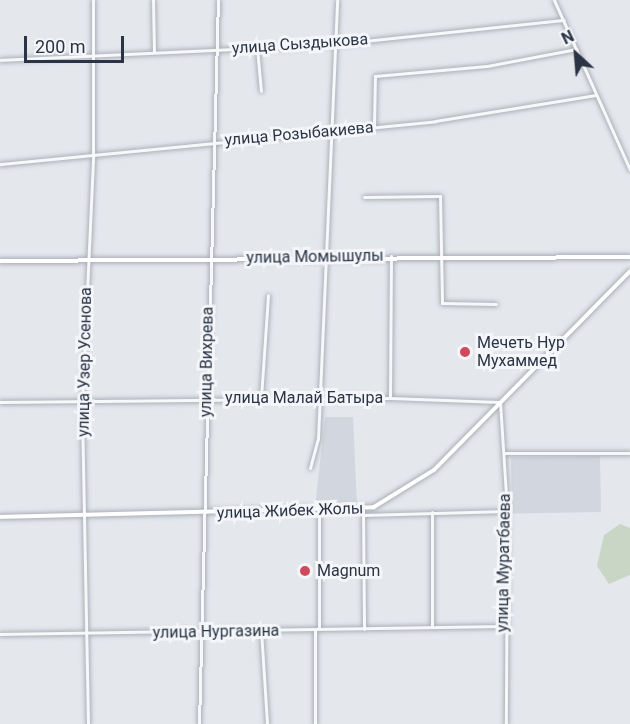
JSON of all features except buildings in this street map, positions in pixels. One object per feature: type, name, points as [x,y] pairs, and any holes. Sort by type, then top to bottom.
[{"type":"main road","name":"улица Момышулы","points":[[0,261],[327,256],[630,257]]},
{"type":"main road","name":"улица Жибек Жолы","points":[[0,517],[85,514],[363,512],[421,482],[630,271]]},
{"type":"street","name":"улица Узер Усенова","points":[[88,724],[82,402],[93,156],[93,0]]},
{"type":"street","points":[[153,0],[154,53]]},
{"type":"street","name":"улица Вихрева","points":[[199,724],[209,259],[218,0]]},
{"type":"street","points":[[310,468],[320,398],[337,0]]},
{"type":"street","points":[[554,0],[630,170]]},
{"type":"street","name":"улица Сыздыкова","points":[[0,60],[335,44],[564,20]]},
{"type":"street","points":[[257,48],[261,91]]},
{"type":"street","points":[[374,127],[375,76],[487,66],[576,49]]},
{"type":"street","name":"улица Розыбакиева","points":[[0,164],[93,156],[214,141],[374,127],[596,95]]},
{"type":"street","points":[[364,196],[440,195],[442,303],[496,304]]},
{"type":"street","points":[[390,398],[391,256]]},
{"type":"street","points":[[261,398],[268,295]]},
{"type":"street","name":"улица Малай Батыра","points":[[0,402],[206,398],[390,398],[500,402]]},
{"type":"street","name":"улица Муратбаева","points":[[500,402],[507,512],[503,626],[506,724]]},
{"type":"street","points":[[504,453],[630,453]]},
{"type":"street","points":[[315,724],[319,511]]},
{"type":"street","points":[[364,629],[363,512],[507,512]]},
{"type":"street","points":[[432,512],[432,626]]},
{"type":"street","name":"улица Нургазина","points":[[0,634],[88,635],[503,626]]},
{"type":"street","points":[[261,630],[267,724]]},
{"type":"shaded area","points":[[325,417],[353,417],[357,505],[315,508]]},
{"type":"shaded area","points":[[600,456],[601,512],[512,514],[511,458]]},
{"type":"green space","points":[[620,524],[630,528],[630,575],[609,584],[597,566],[604,535]]},
{"type":"place","name":"Мечеть Нур Мухаммед","points":[[465,352]]},
{"type":"place","name":"Magnum","points":[[305,571]]}]
